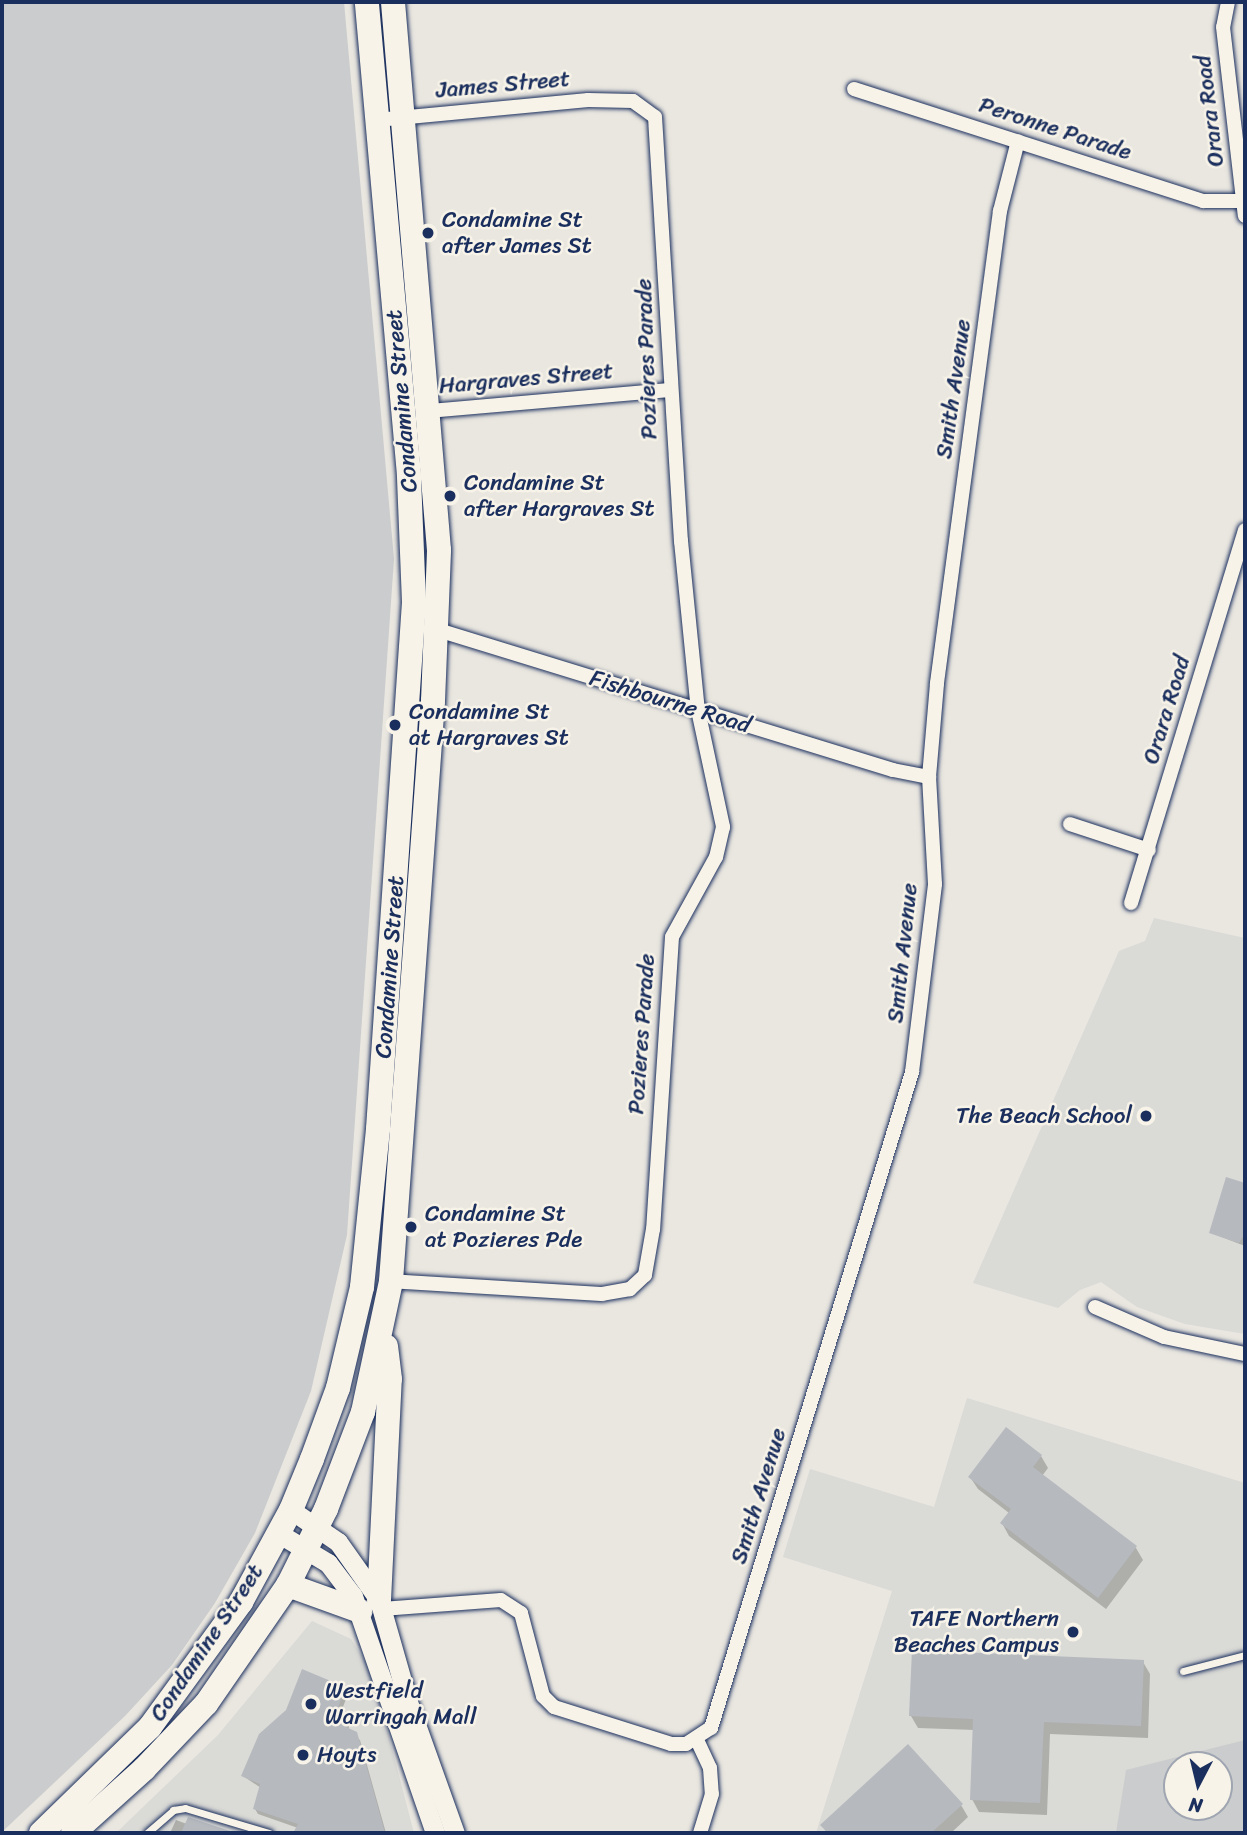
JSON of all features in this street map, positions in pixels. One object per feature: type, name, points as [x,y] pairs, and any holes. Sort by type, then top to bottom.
[{"type":"highway","name":"Condamine Street","points":[[41,1833],[150,1727],[241,1602],[291,1510],[338,1388],[370,1232],[413,624],[409,475],[367,2]]},
{"type":"highway","name":"Condamine Street","points":[[74,1833],[163,1751],[206,1704],[288,1585],[318,1525],[363,1412],[391,1281],[438,631],[439,550],[393,2]]},
{"type":"highway","name":"Fishbourne Road","points":[[413,624],[438,631]]},
{"type":"highway","points":[[288,1585],[373,1607],[390,1379],[383,1325]]},
{"type":"street","name":"Orara Road","points":[[1228,2],[1223,27],[1245,216]]},
{"type":"street","name":"Peronne Parade","points":[[854,89],[1203,201],[1243,201]]},
{"type":"street","name":"James Street","points":[[377,120],[588,100],[633,101]]},
{"type":"street","name":"Pozieres Parade","points":[[391,1281],[603,1294],[630,1289],[645,1275],[653,1229],[672,937],[716,857],[723,827],[698,710],[668,390],[660,156],[655,117],[633,101]]},
{"type":"street","name":"Smith Avenue","points":[[696,1740],[711,1728],[718,1709],[912,1072],[935,884],[929,777],[1000,211],[1018,141]]},
{"type":"street","name":"Hargraves Street","points":[[429,411],[668,390]]},
{"type":"street","name":"Orara Road","points":[[1131,903],[1245,530]]},
{"type":"street","name":"Fishbourne Road","points":[[438,631],[929,777]]},
{"type":"street","points":[[1070,824],[1149,850]]},
{"type":"street","points":[[1095,1307],[1164,1337],[1245,1353]]},
{"type":"street","points":[[291,1510],[318,1525],[358,1566],[455,1833]]},
{"type":"street","points":[[278,1533],[308,1548],[373,1607],[435,1833]]},
{"type":"street","points":[[373,1607],[500,1600],[521,1613],[543,1696],[554,1707],[671,1744],[696,1740],[710,1768],[712,1794],[700,1833]]},
{"type":"lane","points":[[1184,1671],[1245,1655]]},
{"type":"lane","points":[[148,1833],[173,1810],[185,1808],[269,1833]]},
{"type":"shaded area","points":[[2,2],[344,2],[394,559],[347,1235],[311,1391],[255,1533],[215,1603],[172,1665],[125,1716],[2,1832]]},
{"type":"shaded area","name":"The Beach School","points":[[1154,918],[1245,938],[1245,1334],[1185,1324],[1137,1307],[1101,1282],[1080,1290],[1058,1308],[973,1283],[1119,951],[1145,941]]},
{"type":"shaded area","name":"TAFE Northern Beaches Campus","points":[[967,1398],[1245,1483],[1245,1833],[816,1833],[892,1591],[783,1557],[810,1469],[934,1507]]},
{"type":"shaded area","name":"Westfield Warringah Mall","points":[[312,1621],[351,1639],[372,1672],[414,1833],[116,1833],[218,1735]]},
{"type":"shaded area","points":[[1245,1740],[1245,1833],[1116,1833],[1126,1770],[1163,1761],[1163,1821],[1233,1821],[1233,1751],[1201,1751]]},
{"type":"building","points":[[1226,1177],[1245,1183],[1245,1233],[1239,1243],[1209,1233]]},
{"type":"building","points":[[1006,1427],[1042,1455],[1033,1467],[1137,1546],[1098,1598],[1000,1523],[1011,1509],[968,1477]]},
{"type":"building","points":[[912,1650],[1144,1660],[1141,1726],[1044,1722],[1040,1803],[970,1800],[973,1719],[909,1716]]},
{"type":"building","points":[[302,1669],[345,1687],[338,1708],[350,1713],[346,1727],[357,1732],[385,1833],[293,1833],[298,1824],[253,1809],[260,1784],[241,1776],[259,1734],[286,1710]]},
{"type":"building","points":[[908,1744],[963,1804],[931,1833],[828,1833],[820,1825]]},
{"type":"building","points":[[188,1817],[230,1831],[181,1833]]},
{"type":"place","name":"Condamine St after James St","points":[[428,233]]},
{"type":"place","name":"Condamine St after Hargraves St","points":[[450,496]]},
{"type":"place","name":"Condamine St at Hargraves St","points":[[395,725]]},
{"type":"place","name":"The Beach School","points":[[1146,1116]]},
{"type":"place","name":"Condamine St at Pozieres Pde","points":[[411,1227]]},
{"type":"place","name":"TAFE Northern Beaches Campus","points":[[1073,1632]]},
{"type":"place","name":"Westfield Warringah Mall","points":[[311,1704]]},
{"type":"place","name":"Hoyts","points":[[303,1755]]}]
